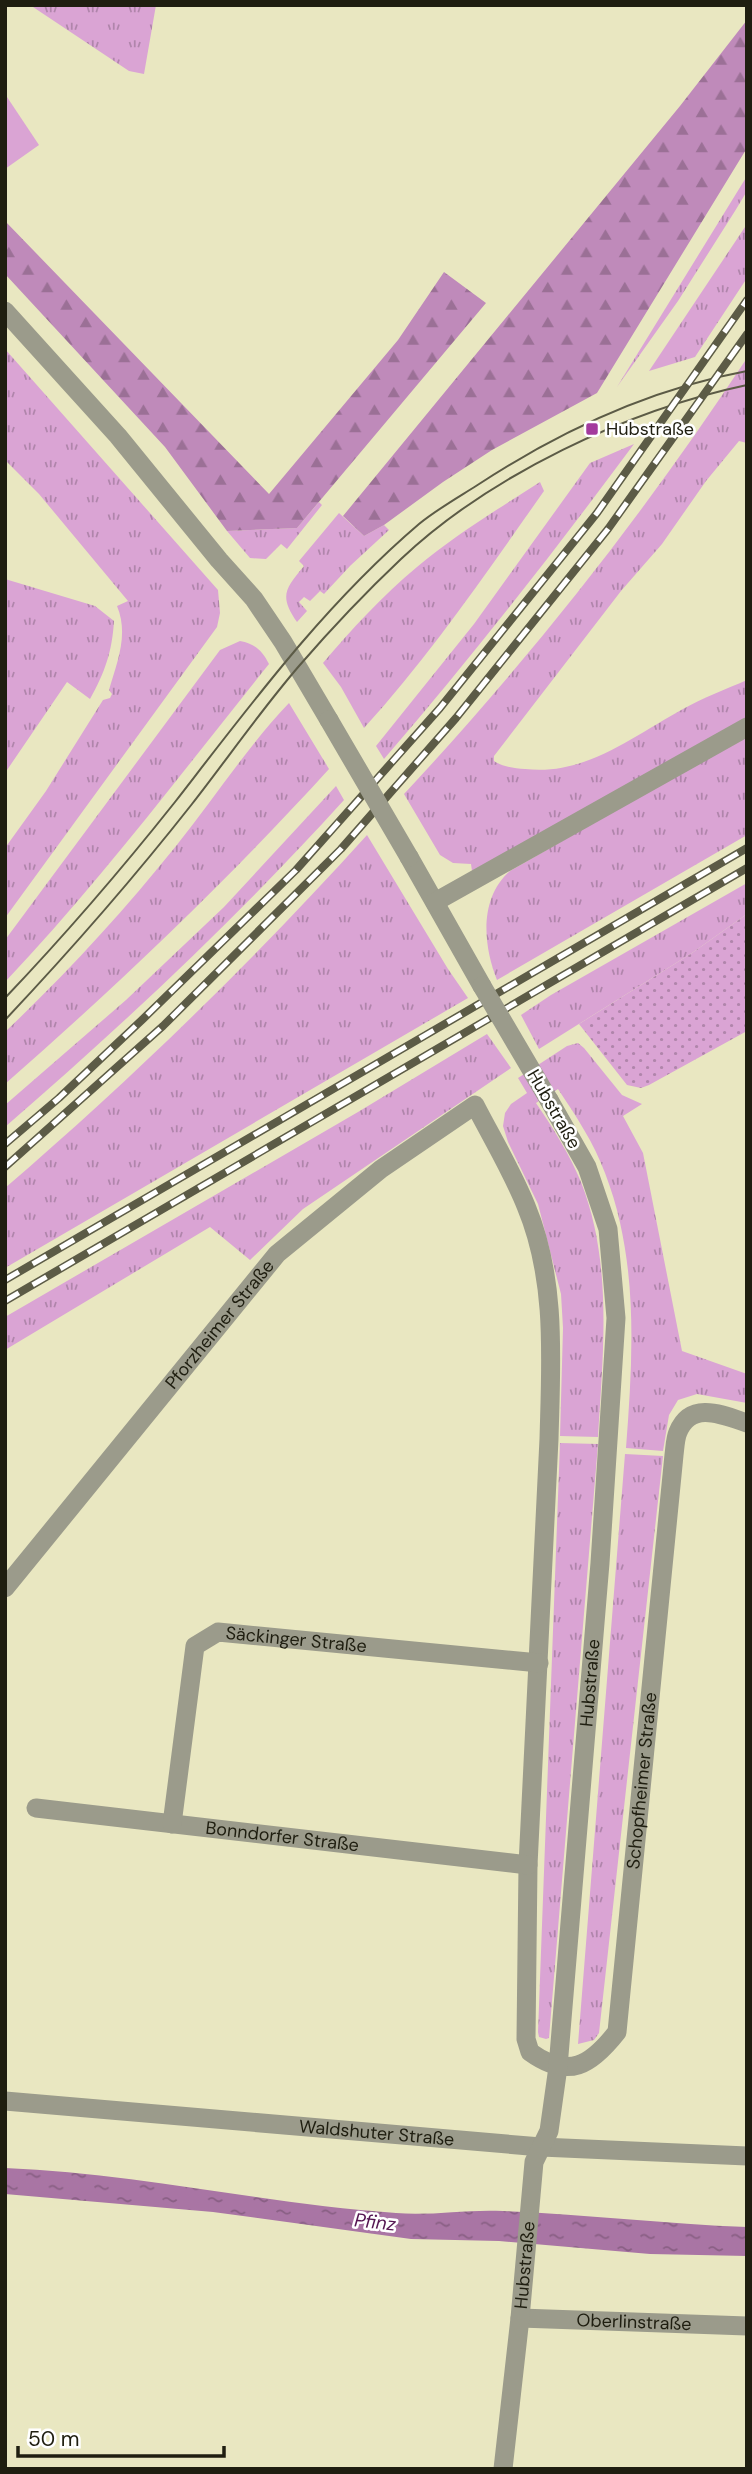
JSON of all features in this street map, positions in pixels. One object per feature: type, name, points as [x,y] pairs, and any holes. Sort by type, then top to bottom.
[{"type":"street","name":"Hubstraße","points":[[5,311],[118,436],[254,599],[284,642],[587,1167],[608,1228],[616,1318],[600,1563],[558,2067],[549,2131],[534,2162],[529,2198],[520,2318],[503,2469]]},
{"type":"street","points":[[435,902],[747,727]]},
{"type":"street","name":"Pforzheimer Straße","points":[[5,1588],[277,1254],[381,1169],[475,1105],[527,1207],[542,1259],[549,1297],[551,1369],[539,1663]]},
{"type":"street","name":"Schopfheimer Straße","points":[[558,2067],[587,2063],[617,2032],[678,1431],[691,1416],[708,1411],[747,1423]]},
{"type":"street","name":"Säckinger Straße","points":[[172,1825],[195,1646],[218,1632],[539,1663]]},
{"type":"street","points":[[539,1663],[528,1866],[526,2039],[530,2052],[558,2067]]},
{"type":"street","name":"Bonndorfer Straße","points":[[36,1808],[528,1866]]},
{"type":"street","name":"Waldshuter Straße","points":[[5,2101],[541,2147],[747,2156]]},
{"type":"street","name":"Oberlinstraße","points":[[520,2318],[747,2326]]},
{"type":"green space","points":[[30,5],[156,5],[144,74],[129,71]]},
{"type":"green space","points":[[747,20],[747,148],[597,393],[492,450],[364,536],[343,516],[680,106]]},
{"type":"green space","points":[[5,94],[39,145],[5,169]]},
{"type":"green space","points":[[747,176],[747,191],[735,211],[678,301],[617,387]]},
{"type":"green space","points":[[5,221],[269,494],[398,340],[444,272],[486,303],[297,528],[227,531],[165,447],[5,274]]},
{"type":"green space","points":[[747,224],[747,278],[695,357],[649,371]]},
{"type":"green space","points":[[5,349],[218,590],[220,613],[217,627],[5,918],[5,848],[46,791],[103,700],[110,698],[112,694],[109,690],[122,638],[117,606],[128,601],[39,494],[5,460]]},
{"type":"green space","points":[[747,358],[747,443],[739,441],[706,481],[662,544],[621,591],[494,756],[494,761],[501,765],[525,769],[568,767],[607,752],[691,705],[747,680],[747,719],[472,871],[471,864],[453,863],[440,855],[404,794],[496,691],[584,584],[668,473]]},
{"type":"green space","points":[[634,444],[512,604],[384,759],[376,746],[474,624],[590,463]]},
{"type":"green space","points":[[540,482],[544,491],[480,582],[389,700],[364,728],[341,687],[323,663],[392,589],[431,555]]},
{"type":"green space","points":[[319,502],[322,505],[287,549],[281,544],[266,559],[250,558],[227,531],[297,528]]},
{"type":"green space","points":[[339,513],[364,536],[384,525],[389,530],[324,594],[320,591],[310,601],[304,597],[299,602],[307,611],[297,622],[286,599],[292,581],[304,566],[299,561]]},
{"type":"green space","points":[[5,579],[95,606],[114,621],[107,662],[90,699],[67,682],[5,773]]},
{"type":"green space","points":[[240,641],[258,648],[269,664],[107,866],[5,982],[5,940],[220,650]]},
{"type":"green space","points":[[289,703],[329,769],[172,931],[5,1084],[5,1032],[94,942],[136,895],[259,737]]},
{"type":"green space","points":[[747,735],[747,835],[497,980],[489,952],[487,922],[493,894],[510,871]]},
{"type":"green space","points":[[336,786],[344,800],[263,886],[137,1009],[5,1127],[5,1105],[126,1000],[224,907]]},
{"type":"green space","points":[[367,835],[468,998],[5,1268],[5,1188],[100,1104],[192,1017]]},
{"type":"green space","points":[[747,883],[747,914],[692,953],[539,1049],[521,1015],[551,995]]},
{"type":"green space","points":[[747,914],[747,1031],[649,1085],[641,1088],[627,1085],[579,1024],[692,953]]},
{"type":"green space","points":[[487,1034],[511,1068],[303,1209],[250,1260],[210,1227],[5,1350],[5,1317]]},
{"type":"green space","points":[[578,1043],[622,1095],[642,1104],[623,1116],[643,1153],[682,1351],[747,1374],[747,1403],[697,1394],[678,1400],[669,1415],[663,1451],[626,1448],[631,1309],[624,1240],[601,1162],[558,1089],[536,1103],[561,1142],[581,1182],[598,1244],[603,1308],[598,1437],[560,1436],[563,1328],[561,1294],[538,1204],[503,1126],[505,1113],[511,1104],[527,1093],[518,1078],[567,1046]]},
{"type":"green space","points":[[560,1443],[598,1444],[549,2038],[546,2039],[539,2037],[538,2032]]},
{"type":"green space","points":[[625,1454],[663,1456],[599,2033],[594,2040],[578,2044]]},
{"type":"water","name":"Pfinz","points":[[5,2168],[103,2176],[298,2203],[396,2213],[503,2211],[747,2227],[747,2256],[650,2254],[499,2241],[411,2239],[213,2212],[5,2194]]},
{"type":"tram line","points":[[5,998],[113,877],[320,622],[384,555],[419,524],[507,466],[606,415],[675,389],[747,371]]},
{"type":"tram line","points":[[5,1020],[147,860],[311,652],[374,585],[437,528],[476,500],[563,450],[655,411],[747,385]]},
{"type":"railway","points":[[5,1144],[59,1098],[144,1018],[296,870],[440,708],[597,513],[747,300]]},
{"type":"railway","points":[[5,1167],[163,1026],[341,849],[456,718],[608,529],[747,334]]},
{"type":"railway","points":[[5,1280],[747,848]]},
{"type":"railway","points":[[5,1301],[747,868]]},
{"type":"place","name":"Hubstraße","points":[[592,429]]}]
